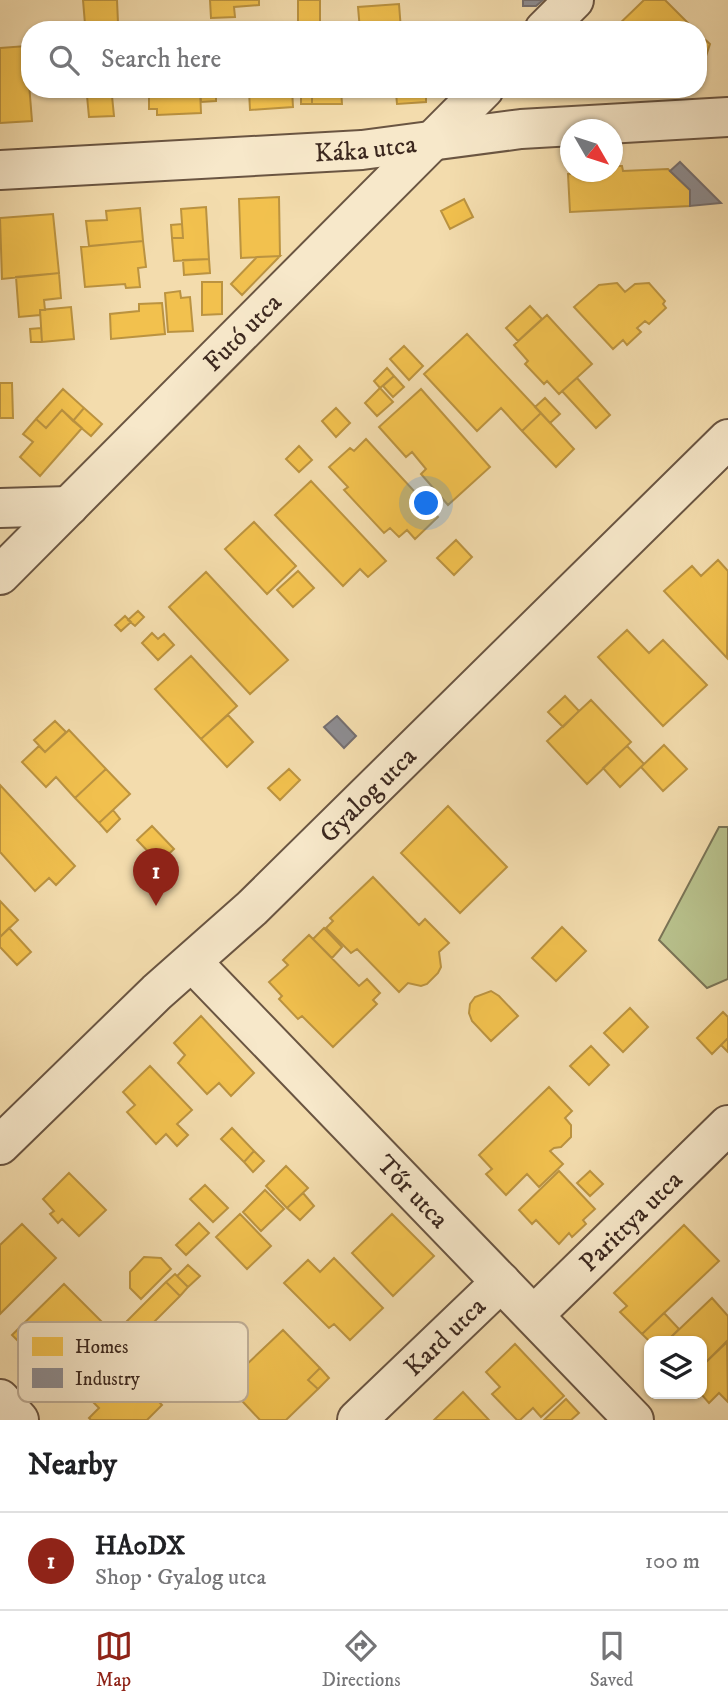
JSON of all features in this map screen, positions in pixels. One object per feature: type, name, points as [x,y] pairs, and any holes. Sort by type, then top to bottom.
[{"type":"street","points":[[553,21],[574,0]]},
{"type":"street","name":"Futó utca","points":[[0,575],[475,98]]},
{"type":"street","name":"Káka utca","points":[[0,170],[362,150],[521,129],[728,117]]},
{"type":"street","name":"Gyalog utca","points":[[0,1145],[157,992],[193,963],[252,908],[728,439]]},
{"type":"street","points":[[0,508],[69,506]]},
{"type":"street","name":"Tőr utca","points":[[193,963],[634,1420]]},
{"type":"street","name":"Parittya utca","points":[[534,1315],[728,1125]]},
{"type":"street","name":"Kard utca","points":[[357,1420],[501,1282]]},
{"type":"street","points":[[0,1399],[19,1420]]},
{"type":"green space","points":[[719,827],[728,827],[728,979],[707,988],[659,940]]},
{"type":"building: Homes","points":[[83,0],[117,0],[118,21],[85,21]]},
{"type":"building: Homes","points":[[210,0],[259,0],[259,5],[234,7],[235,17],[211,18]]},
{"type":"building: Homes","points":[[298,0],[320,0],[320,21],[298,21]]},
{"type":"building: Homes","points":[[644,0],[665,0],[686,21],[622,21]]},
{"type":"building: Homes","points":[[399,4],[400,21],[359,21],[358,7]]},
{"type":"building: Homes","points":[[21,46],[21,98],[30,98],[32,121],[0,123],[0,48]]},
{"type":"building: Homes","points":[[87,98],[112,98],[114,116],[89,117]]},
{"type":"building: Homes","points":[[149,98],[200,98],[201,113],[157,115],[157,109],[149,109]]},
{"type":"building: Homes","points":[[201,98],[216,98],[216,101],[201,102]]},
{"type":"building: Homes","points":[[249,98],[292,98],[293,107],[250,110]]},
{"type":"building: Homes","points":[[301,98],[312,98],[312,104],[301,104]]},
{"type":"building: Homes","points":[[312,98],[342,98],[342,104],[312,104]]},
{"type":"building: Homes","points":[[396,98],[426,98],[426,102],[397,104]]},
{"type":"building: Homes","points":[[668,169],[690,190],[690,206],[570,212],[568,182],[623,182],[623,171]]},
{"type":"building: Homes","points":[[279,197],[280,256],[241,258],[239,199]]},
{"type":"building: Homes","points":[[464,199],[473,217],[450,229],[441,211]]},
{"type":"building: Homes","points":[[206,207],[209,259],[174,261],[172,238],[183,238],[181,209]]},
{"type":"building: Homes","points":[[140,208],[143,241],[89,246],[86,221],[107,220],[106,211]]},
{"type":"building: Homes","points":[[53,214],[59,273],[2,279],[0,218]]},
{"type":"building: Homes","points":[[182,224],[183,238],[172,238],[171,225]]},
{"type":"building: Homes","points":[[143,241],[146,267],[138,268],[140,287],[126,288],[125,284],[85,287],[81,247]]},
{"type":"building: Homes","points":[[280,256],[242,295],[231,284],[257,257]]},
{"type":"building: Homes","points":[[209,259],[210,273],[184,275],[183,260]]},
{"type":"building: Homes","points":[[59,273],[61,298],[44,300],[45,310],[40,310],[40,315],[19,317],[16,277]]},
{"type":"building: Homes","points":[[202,282],[222,282],[222,314],[202,315]]},
{"type":"building: Homes","points":[[617,283],[625,292],[635,284],[649,283],[665,301],[663,304],[666,308],[649,324],[645,321],[637,328],[641,332],[627,345],[623,340],[613,349],[574,307],[599,285]]},
{"type":"building: Homes","points":[[180,291],[181,298],[190,297],[193,331],[168,332],[165,293]]},
{"type":"building: Homes","points":[[162,303],[165,334],[111,339],[110,314],[139,311],[139,304]]},
{"type":"building: Homes","points":[[530,306],[542,319],[518,341],[506,328]]},
{"type":"building: Homes","points":[[71,307],[74,339],[42,342],[40,310]]},
{"type":"building: Homes","points":[[547,315],[592,364],[559,394],[547,381],[544,384],[525,364],[528,361],[514,345]]},
{"type":"building: Homes","points":[[41,328],[42,342],[31,342],[30,329]]},
{"type":"building: Homes","points":[[467,334],[541,413],[522,431],[501,408],[477,431],[424,374]]},
{"type":"building: Homes","points":[[404,346],[423,366],[409,380],[390,359]]},
{"type":"building: Homes","points":[[387,368],[394,376],[380,388],[374,381]]},
{"type":"building: Homes","points":[[394,376],[404,387],[393,397],[383,386]]},
{"type":"building: Homes","points":[[577,378],[610,415],[596,428],[562,391]]},
{"type":"building: Homes","points":[[0,383],[12,383],[13,418],[0,418]]},
{"type":"building: Homes","points":[[380,388],[393,402],[377,416],[365,403]]},
{"type":"building: Homes","points":[[63,389],[84,408],[73,421],[62,410],[46,428],[36,419]]},
{"type":"building: Homes","points":[[421,389],[490,467],[448,505],[421,474],[426,469],[412,452],[406,457],[379,427]]},
{"type":"building: Homes","points":[[545,398],[560,414],[550,423],[535,407]]},
{"type":"building: Homes","points":[[84,408],[102,424],[91,436],[73,421]]},
{"type":"building: Homes","points":[[336,408],[350,423],[336,437],[322,421]]},
{"type":"building: Homes","points":[[62,410],[82,428],[40,476],[20,457],[33,442],[23,434],[36,419],[46,428]]},
{"type":"building: Homes","points":[[541,413],[574,449],[556,467],[522,431]]},
{"type":"building: Homes","points":[[366,439],[438,517],[415,539],[407,530],[399,537],[390,528],[384,533],[344,490],[348,487],[329,467],[350,448],[354,451]]},
{"type":"building: Homes","points":[[299,446],[312,460],[299,472],[286,459]]},
{"type":"building: Homes","points":[[311,481],[386,561],[368,577],[360,569],[343,586],[275,515]]},
{"type":"building: Homes","points":[[254,522],[296,566],[267,594],[225,549]]},
{"type":"building: Homes","points":[[456,540],[472,557],[454,575],[437,558]]},
{"type":"building: Homes","points":[[718,560],[728,571],[727,658],[664,591],[692,566],[701,576]]},
{"type":"building: Homes","points":[[298,571],[314,588],[293,607],[277,590]]},
{"type":"building: Homes","points":[[206,572],[288,660],[250,694],[169,607]]},
{"type":"building: Homes","points":[[138,611],[144,617],[135,626],[128,620]]},
{"type":"building: Homes","points":[[125,616],[131,622],[121,631],[115,625]]},
{"type":"building: Homes","points":[[627,630],[649,653],[663,640],[707,685],[663,726],[598,657]]},
{"type":"building: Homes","points":[[152,633],[158,639],[164,634],[174,645],[158,660],[142,643]]},
{"type":"building: Homes","points":[[191,656],[237,706],[201,739],[155,689]]},
{"type":"building: Homes","points":[[565,696],[579,711],[563,727],[548,712]]},
{"type":"building: Homes","points":[[591,700],[631,742],[587,784],[547,741]]},
{"type":"building: Homes","points":[[228,715],[253,742],[227,767],[201,739]]},
{"type":"building: Homes","points":[[55,721],[66,732],[45,752],[34,740]]},
{"type":"building: Homes","points":[[69,730],[106,769],[75,798],[56,777],[46,787],[22,762],[39,746],[45,752]]},
{"type":"building: Homes","points":[[664,745],[687,769],[663,791],[641,767]]},
{"type":"building: Homes","points":[[627,746],[644,764],[620,787],[603,768]]},
{"type":"building: Homes","points":[[106,769],[130,794],[99,823],[75,798]]},
{"type":"building: Homes","points":[[289,769],[300,780],[280,800],[268,788]]},
{"type":"building: Homes","points":[[0,785],[75,866],[56,885],[49,878],[35,891],[0,852]]},
{"type":"building: Homes","points":[[448,806],[507,867],[460,913],[401,853]]},
{"type":"building: Homes","points":[[113,810],[120,819],[107,832],[99,823]]},
{"type":"building: Homes","points":[[152,826],[174,849],[159,863],[137,840]]},
{"type":"building: Homes","points":[[373,877],[419,925],[425,919],[449,943],[439,952],[441,967],[427,984],[421,986],[408,983],[399,992],[357,949],[351,953],[326,928],[333,921],[330,918]]},
{"type":"building: Homes","points":[[0,901],[18,920],[0,937]]},
{"type":"building: Homes","points":[[562,927],[586,951],[556,981],[532,958]]},
{"type":"building: Homes","points":[[9,928],[31,952],[17,965],[0,947],[0,937]]},
{"type":"building: Homes","points":[[324,928],[342,947],[332,958],[313,939]]},
{"type":"building: Homes","points":[[309,935],[359,986],[367,979],[380,993],[373,1000],[377,1004],[333,1047],[302,1016],[298,1019],[279,999],[282,996],[269,982],[288,965],[283,960]]},
{"type":"building: Homes","points":[[491,991],[518,1016],[491,1041],[472,1021],[469,1013],[470,1004],[475,997]]},
{"type":"building: Homes","points":[[630,1008],[648,1027],[623,1052],[604,1033]]},
{"type":"building: Homes","points":[[723,1012],[728,1017],[728,1038],[712,1054],[697,1038]]},
{"type":"building: Homes","points":[[201,1016],[254,1073],[231,1096],[219,1083],[207,1094],[178,1063],[185,1055],[174,1043]]},
{"type":"building: Homes","points":[[728,1038],[728,1052],[721,1045]]},
{"type":"building: Homes","points":[[591,1046],[609,1065],[589,1085],[570,1066]]},
{"type":"building: Homes","points":[[150,1066],[192,1110],[177,1124],[188,1135],[177,1146],[166,1134],[156,1144],[127,1112],[135,1105],[123,1092]]},
{"type":"building: Homes","points":[[549,1087],[572,1111],[565,1118],[571,1125],[571,1137],[561,1147],[550,1151],[563,1164],[539,1187],[527,1174],[506,1195],[486,1174],[492,1169],[479,1155]]},
{"type":"building: Homes","points":[[232,1128],[254,1151],[244,1162],[221,1139]]},
{"type":"building: Homes","points":[[254,1151],[264,1161],[253,1172],[244,1162]]},
{"type":"building: Homes","points":[[286,1166],[308,1188],[287,1208],[266,1186]]},
{"type":"building: Homes","points":[[559,1171],[595,1209],[583,1220],[586,1224],[572,1237],[569,1233],[559,1244],[536,1220],[532,1224],[519,1210]]},
{"type":"building: Homes","points":[[590,1171],[603,1184],[590,1196],[577,1183]]},
{"type":"building: Homes","points":[[69,1173],[106,1210],[79,1236],[62,1219],[58,1223],[50,1214],[54,1211],[43,1199]]},
{"type":"building: Homes","points":[[205,1185],[228,1208],[213,1222],[190,1199]]},
{"type":"building: Homes","points":[[265,1190],[284,1209],[261,1231],[243,1212]]},
{"type":"building: Homes","points":[[303,1193],[314,1206],[300,1220],[287,1208]]},
{"type":"building: Homes","points":[[240,1214],[271,1246],[247,1269],[216,1237]]},
{"type":"building: Homes","points":[[392,1214],[434,1256],[393,1296],[352,1253]]},
{"type":"building: Homes","points":[[199,1223],[209,1233],[186,1255],[176,1245]]},
{"type":"building: Homes","points":[[22,1224],[56,1258],[0,1314],[0,1245]]},
{"type":"building: Homes","points":[[684,1225],[719,1261],[642,1334],[620,1312],[627,1306],[614,1293]]},
{"type":"building: Homes","points":[[144,1257],[161,1258],[171,1269],[141,1299],[130,1288],[130,1272]]},
{"type":"building: Homes","points":[[334,1258],[383,1308],[350,1340],[334,1324],[329,1328],[284,1283],[308,1260],[320,1272]]},
{"type":"building: Homes","points":[[188,1265],[200,1276],[188,1287],[177,1276]]},
{"type":"building: Homes","points":[[175,1274],[188,1287],[180,1296],[166,1282]]},
{"type":"building: Homes","points":[[166,1282],[180,1296],[154,1322],[126,1322]]},
{"type":"building: Homes","points":[[64,1284],[102,1322],[25,1322]]},
{"type":"building: Homes","points":[[712,1298],[728,1316],[728,1340],[707,1361],[707,1336],[672,1336]]},
{"type":"building: Homes","points":[[664,1313],[679,1329],[672,1336],[642,1334]]},
{"type":"building: Homes","points":[[18,1329],[18,1341],[12,1335]]},
{"type":"building: Homes","points":[[283,1330],[320,1368],[308,1380],[318,1389],[286,1420],[260,1420],[243,1402],[248,1402],[248,1363]]},
{"type":"building: Homes","points":[[727,1342],[728,1402],[719,1393],[709,1403],[705,1399],[707,1361]]},
{"type":"building: Homes","points":[[515,1344],[564,1396],[541,1417],[533,1408],[517,1420],[492,1394],[500,1387],[486,1372]]},
{"type":"building: Homes","points":[[320,1368],[329,1378],[318,1389],[308,1380]]},
{"type":"building: Homes","points":[[463,1392],[489,1420],[434,1420]]},
{"type":"building: Homes","points":[[566,1399],[579,1413],[571,1420],[544,1420]]},
{"type":"building: Homes","points":[[93,1402],[159,1402],[162,1405],[147,1420],[91,1420],[89,1418],[99,1408]]},
{"type":"building: Industry","points":[[523,0],[543,0],[536,6],[523,6]]},
{"type":"building: Industry","points":[[680,162],[721,203],[690,206],[690,190],[670,171]]},
{"type":"building: Industry","points":[[337,716],[356,736],[344,748],[324,727]]},
{"type":"place","name":"HA0DX","points":[[156,906]]}]
